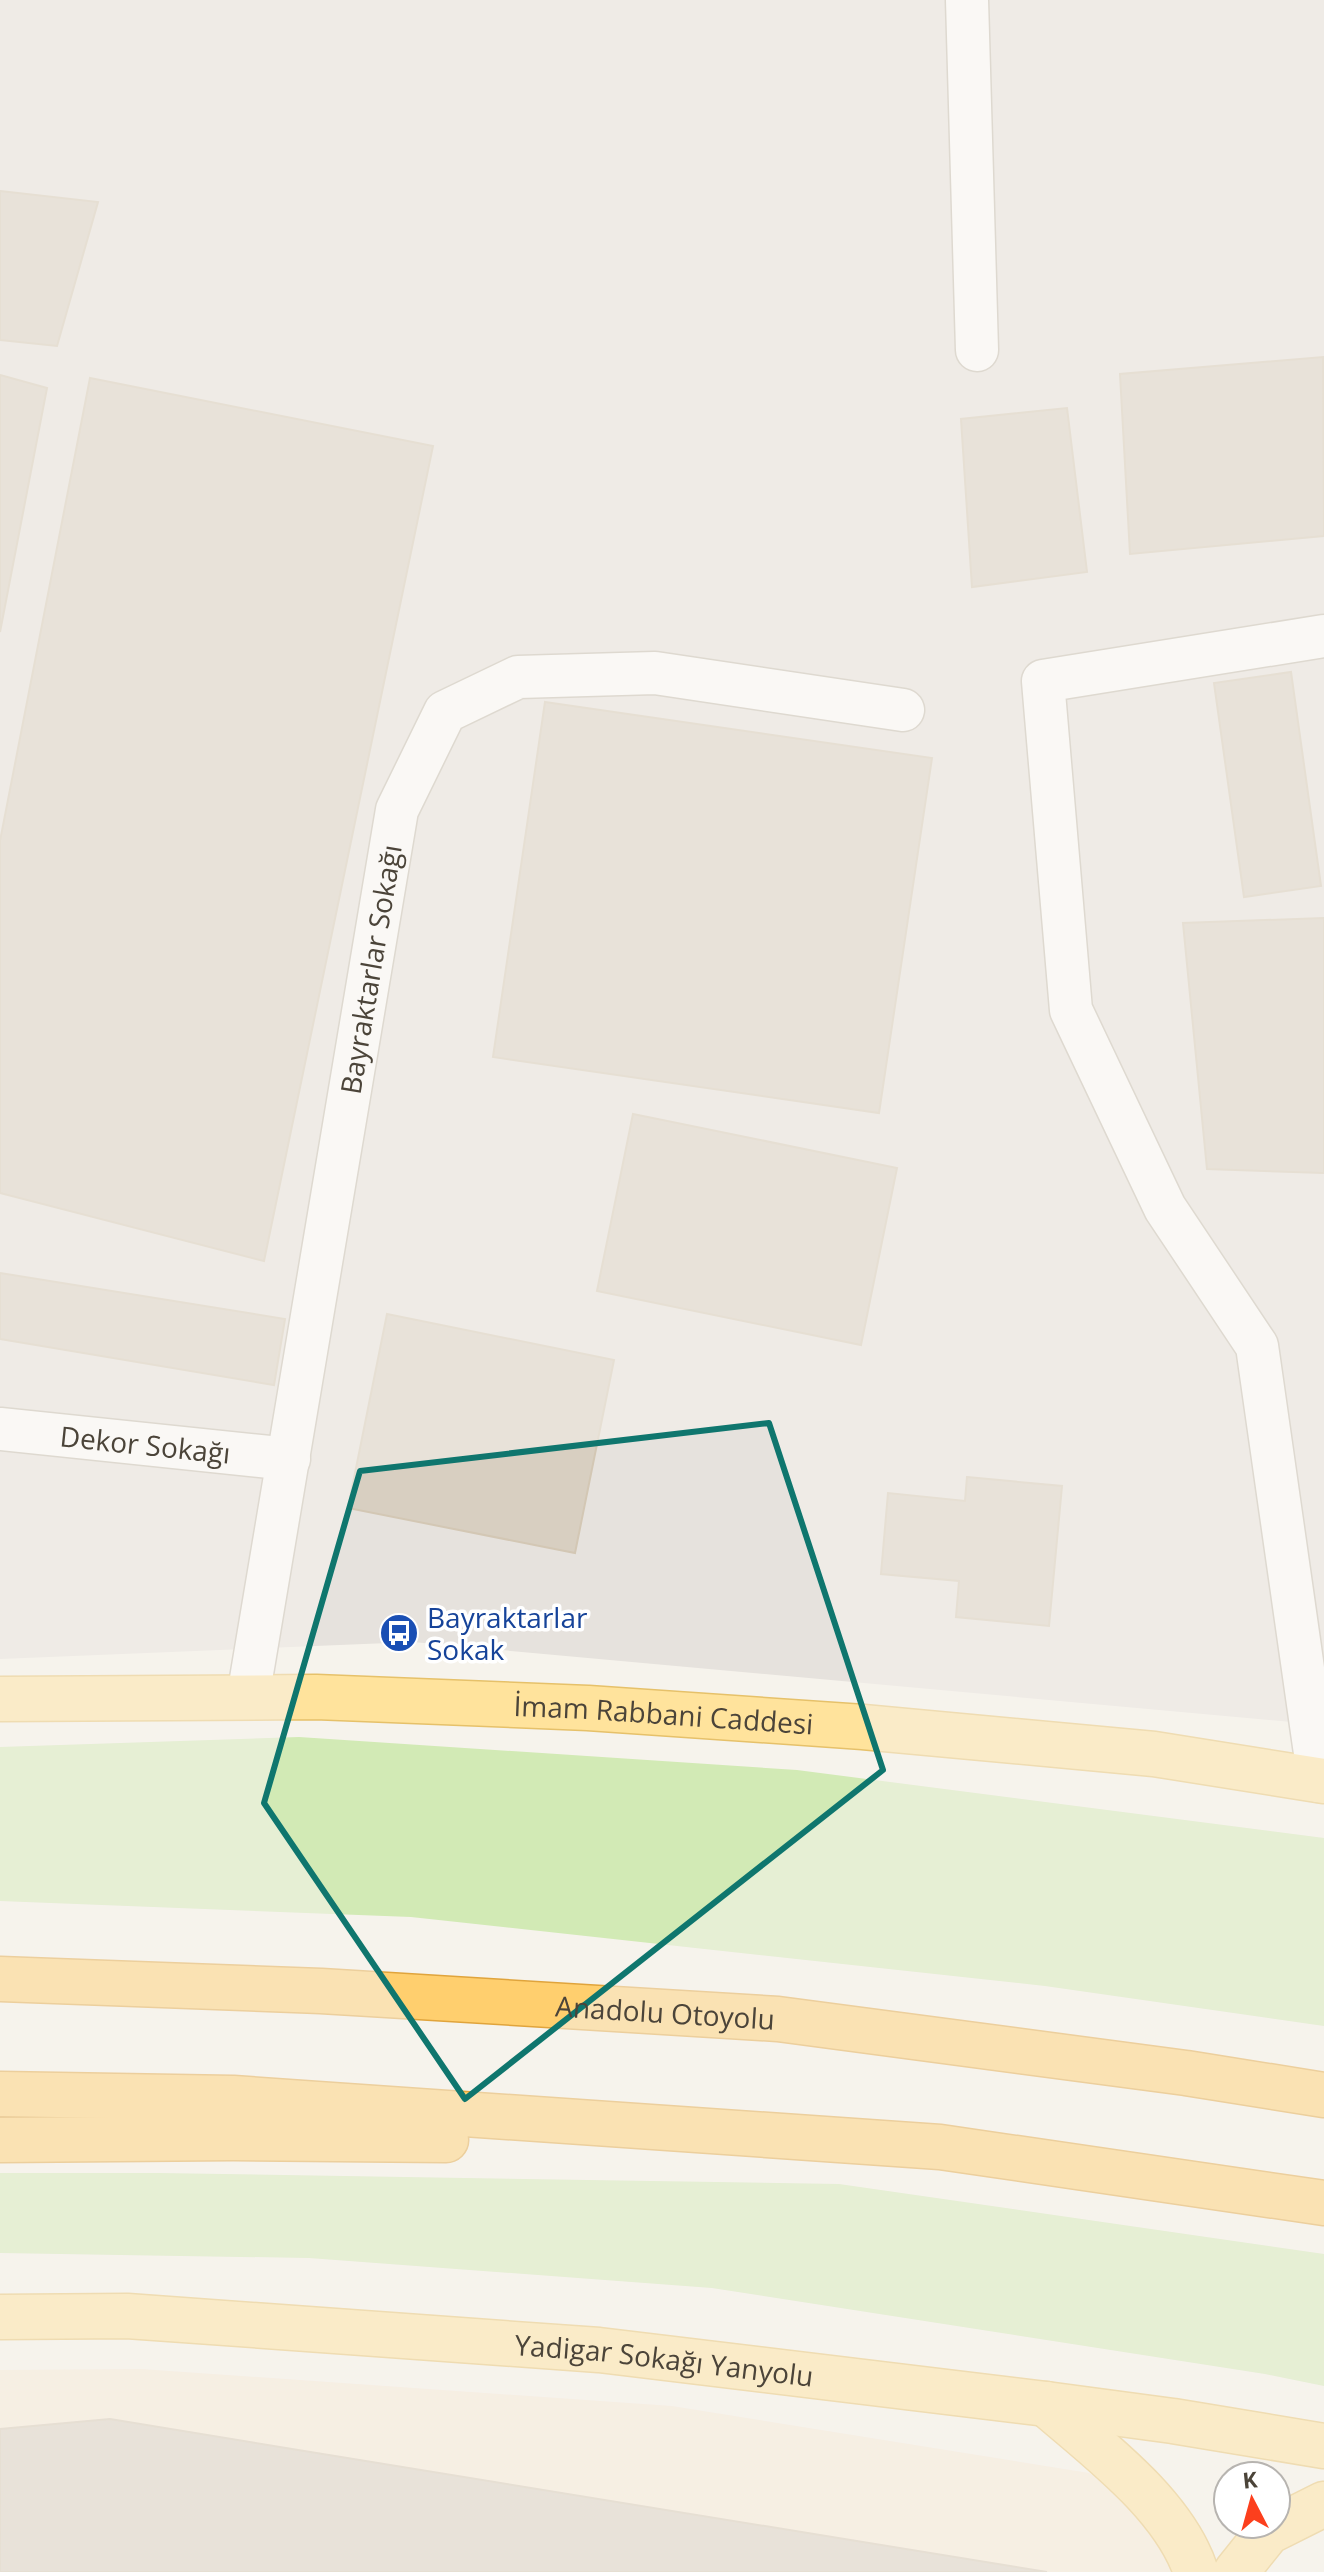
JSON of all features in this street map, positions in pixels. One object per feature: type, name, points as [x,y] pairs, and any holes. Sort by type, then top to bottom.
[{"type":"highway","name":"Anadolu Otoyolu","points":[[0,1979],[321,1991],[778,2019],[1171,2070],[1324,2095]]},
{"type":"highway","points":[[0,2094],[233,2098],[940,2147],[1324,2203]]},
{"type":"highway","points":[[0,2140],[233,2138],[940,2147]]},
{"type":"main road","name":"İmam Rabbani Caddesi","points":[[0,1699],[248,1697],[588,1708],[863,1727],[1154,1754],[1322,1788]]},
{"type":"main road","name":"Yadigar Sokağı Yanyolu","points":[[0,2317],[127,2316],[599,2350],[1046,2404],[1324,2446]]},
{"type":"main road","points":[[1046,2404],[1148,2496],[1190,2552],[1196,2572]]},
{"type":"main road","points":[[1236,2572],[1268,2532],[1324,2504]]},
{"type":"lane","points":[[967,0],[977,350]]},
{"type":"lane","points":[[1322,1788],[1257,1346],[1165,1208],[1071,1010],[1043,681],[1324,636]]},
{"type":"lane","name":"Bayraktarlar Sokağı","points":[[248,1697],[397,810],[445,712],[518,677],[655,673],[903,710]]},
{"type":"lane","name":"Dekor Sokağı","points":[[0,1429],[289,1459]]},
{"type":"highlighted area","points":[[769,1423],[883,1770],[465,2099],[264,1803],[360,1471]]},
{"type":"shaded area","points":[[0,0],[1324,0],[1324,1725],[413,1642],[0,1659]]},
{"type":"shaded area","points":[[141,2369],[672,2406],[1089,2473],[1144,2505],[1178,2572],[0,2572],[0,2370]]},
{"type":"green space","points":[[299,1737],[797,1770],[1324,1838],[1324,2026],[1045,1986],[411,1917],[0,1901],[0,1747]]},
{"type":"green space","points":[[0,2173],[839,2184],[1324,2254],[1324,2386],[1265,2374],[712,2288],[309,2258],[0,2253]]},
{"type":"building","points":[[0,191],[98,202],[57,346],[0,340]]},
{"type":"building","points":[[1323,357],[1324,536],[1130,554],[1120,374]]},
{"type":"building","points":[[0,375],[47,388],[0,632]]},
{"type":"building","points":[[90,378],[433,446],[264,1261],[0,1193],[0,841]]},
{"type":"building","points":[[1067,408],[1087,572],[972,587],[961,419]]},
{"type":"building","points":[[1291,672],[1321,886],[1244,897],[1214,683]]},
{"type":"building","points":[[545,702],[932,758],[879,1113],[493,1057]]},
{"type":"building","points":[[1324,918],[1324,1173],[1207,1169],[1183,923]]},
{"type":"building","points":[[633,1114],[897,1168],[861,1345],[597,1291]]},
{"type":"building","points":[[0,1273],[285,1319],[274,1385],[0,1339]]},
{"type":"building","points":[[387,1314],[614,1360],[575,1553],[348,1508]]},
{"type":"building","points":[[967,1477],[1062,1486],[1049,1626],[956,1617],[959,1581],[881,1574],[888,1493],[965,1501]]},
{"type":"building","points":[[110,2419],[1047,2572],[0,2572],[0,2429]]},
{"type":"place","name":"Bayraktarlar Sokak","points":[[399,1633]]}]
